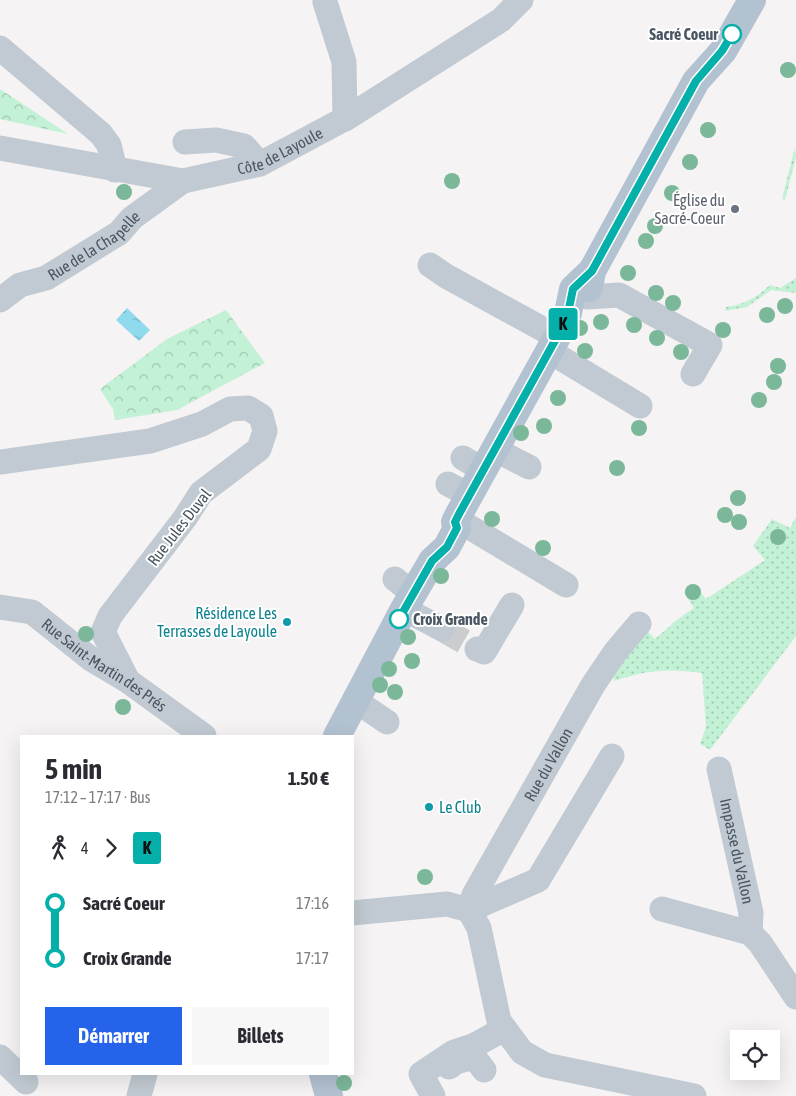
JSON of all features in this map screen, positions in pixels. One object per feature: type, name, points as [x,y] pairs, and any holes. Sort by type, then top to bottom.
[{"type":"main road","points":[[335,735],[356,701],[403,600],[432,561],[436,540],[447,525],[455,521],[458,490],[480,459],[583,294],[696,81],[722,51],[752,0]]},
{"type":"main road","points":[[323,1075],[329,1096]]},
{"type":"street","name":"Côte de Layoule","points":[[0,148],[183,181],[260,164],[345,119],[502,20],[521,0]]},
{"type":"street","points":[[326,2],[344,62],[345,119]]},
{"type":"street","points":[[0,48],[101,134],[109,145],[115,170]]},
{"type":"street","points":[[186,142],[216,140],[244,146],[260,164]]},
{"type":"street","name":"Rue de la Chapelle","points":[[0,300],[20,286],[46,278],[119,233],[132,218],[183,181]]},
{"type":"street","points":[[430,265],[553,344],[640,406]]},
{"type":"street","points":[[583,294],[619,294],[710,345],[693,374]]},
{"type":"street","name":"Rue Jules Duval","points":[[0,462],[150,442],[202,424],[230,409],[248,408],[261,416],[265,431],[259,449],[201,493],[185,518],[110,616],[103,632],[128,681]]},
{"type":"street","points":[[480,459],[529,467]]},
{"type":"street","points":[[455,521],[566,585]]},
{"type":"street","points":[[403,600],[439,634]]},
{"type":"street","points":[[477,648],[484,652],[512,605]]},
{"type":"street","name":"Rue Saint-Martin des Prés","points":[[0,607],[32,612],[92,659],[128,681],[203,735]]},
{"type":"street","name":"Rue du Vallon","points":[[469,910],[474,895],[593,685],[616,651],[640,624]]},
{"type":"street","points":[[356,701],[388,722]]},
{"type":"street","points":[[354,913],[447,904],[469,910],[538,880],[612,756]]},
{"type":"street","name":"Impasse du Vallon","points":[[662,909],[750,933],[751,913],[719,769]]},
{"type":"street","points":[[469,910],[479,928],[499,1021],[522,1052],[545,1065],[694,1096]]},
{"type":"street","points":[[750,933],[760,943],[796,996]]},
{"type":"street","points":[[484,1070],[474,1057],[456,1062],[429,1089],[421,1074],[454,1052],[475,1046],[504,1029]]},
{"type":"street","points":[[0,1057],[24,1084]]},
{"type":"street","points":[[138,1096],[145,1075]]},
{"type":"green space","points":[[0,89],[68,134],[0,119]]},
{"type":"green space","points":[[795,147],[796,157],[785,200],[782,199]]},
{"type":"green space","points":[[796,278],[796,293],[771,290],[747,307],[725,311],[726,307],[750,300],[770,285],[780,288]]},
{"type":"green space","points":[[226,310],[265,363],[177,410],[115,420],[113,409],[100,389],[167,339]]},
{"type":"green space","points":[[796,517],[796,636],[710,750],[700,744],[706,727],[702,673],[657,671],[636,674],[614,681],[612,671],[645,629],[655,639],[694,608],[684,592],[695,585],[706,599],[765,560],[753,546],[772,519],[790,528]]},
{"type":"water","points":[[127,308],[150,330],[139,341],[116,320]]},
{"type":"tunnel","points":[[442,629],[477,649]]},
{"type":"bus line","name":"K","points":[[399,619],[432,561],[447,547],[457,528],[455,522],[459,514],[557,337],[568,313],[573,289],[592,271],[696,81],[722,51],[732,34]]},
{"type":"place","name":"Sacré Coeur","points":[[732,34]]},
{"type":"place","name":"Église du Sacré-Coeur","points":[[735,209]]},
{"type":"place","name":"Croix Grande","points":[[399,619]]},
{"type":"place","name":"Résidence Les Terrasses de Layoule","points":[[287,622]]},
{"type":"place","name":"Le Club","points":[[429,807]]}]
